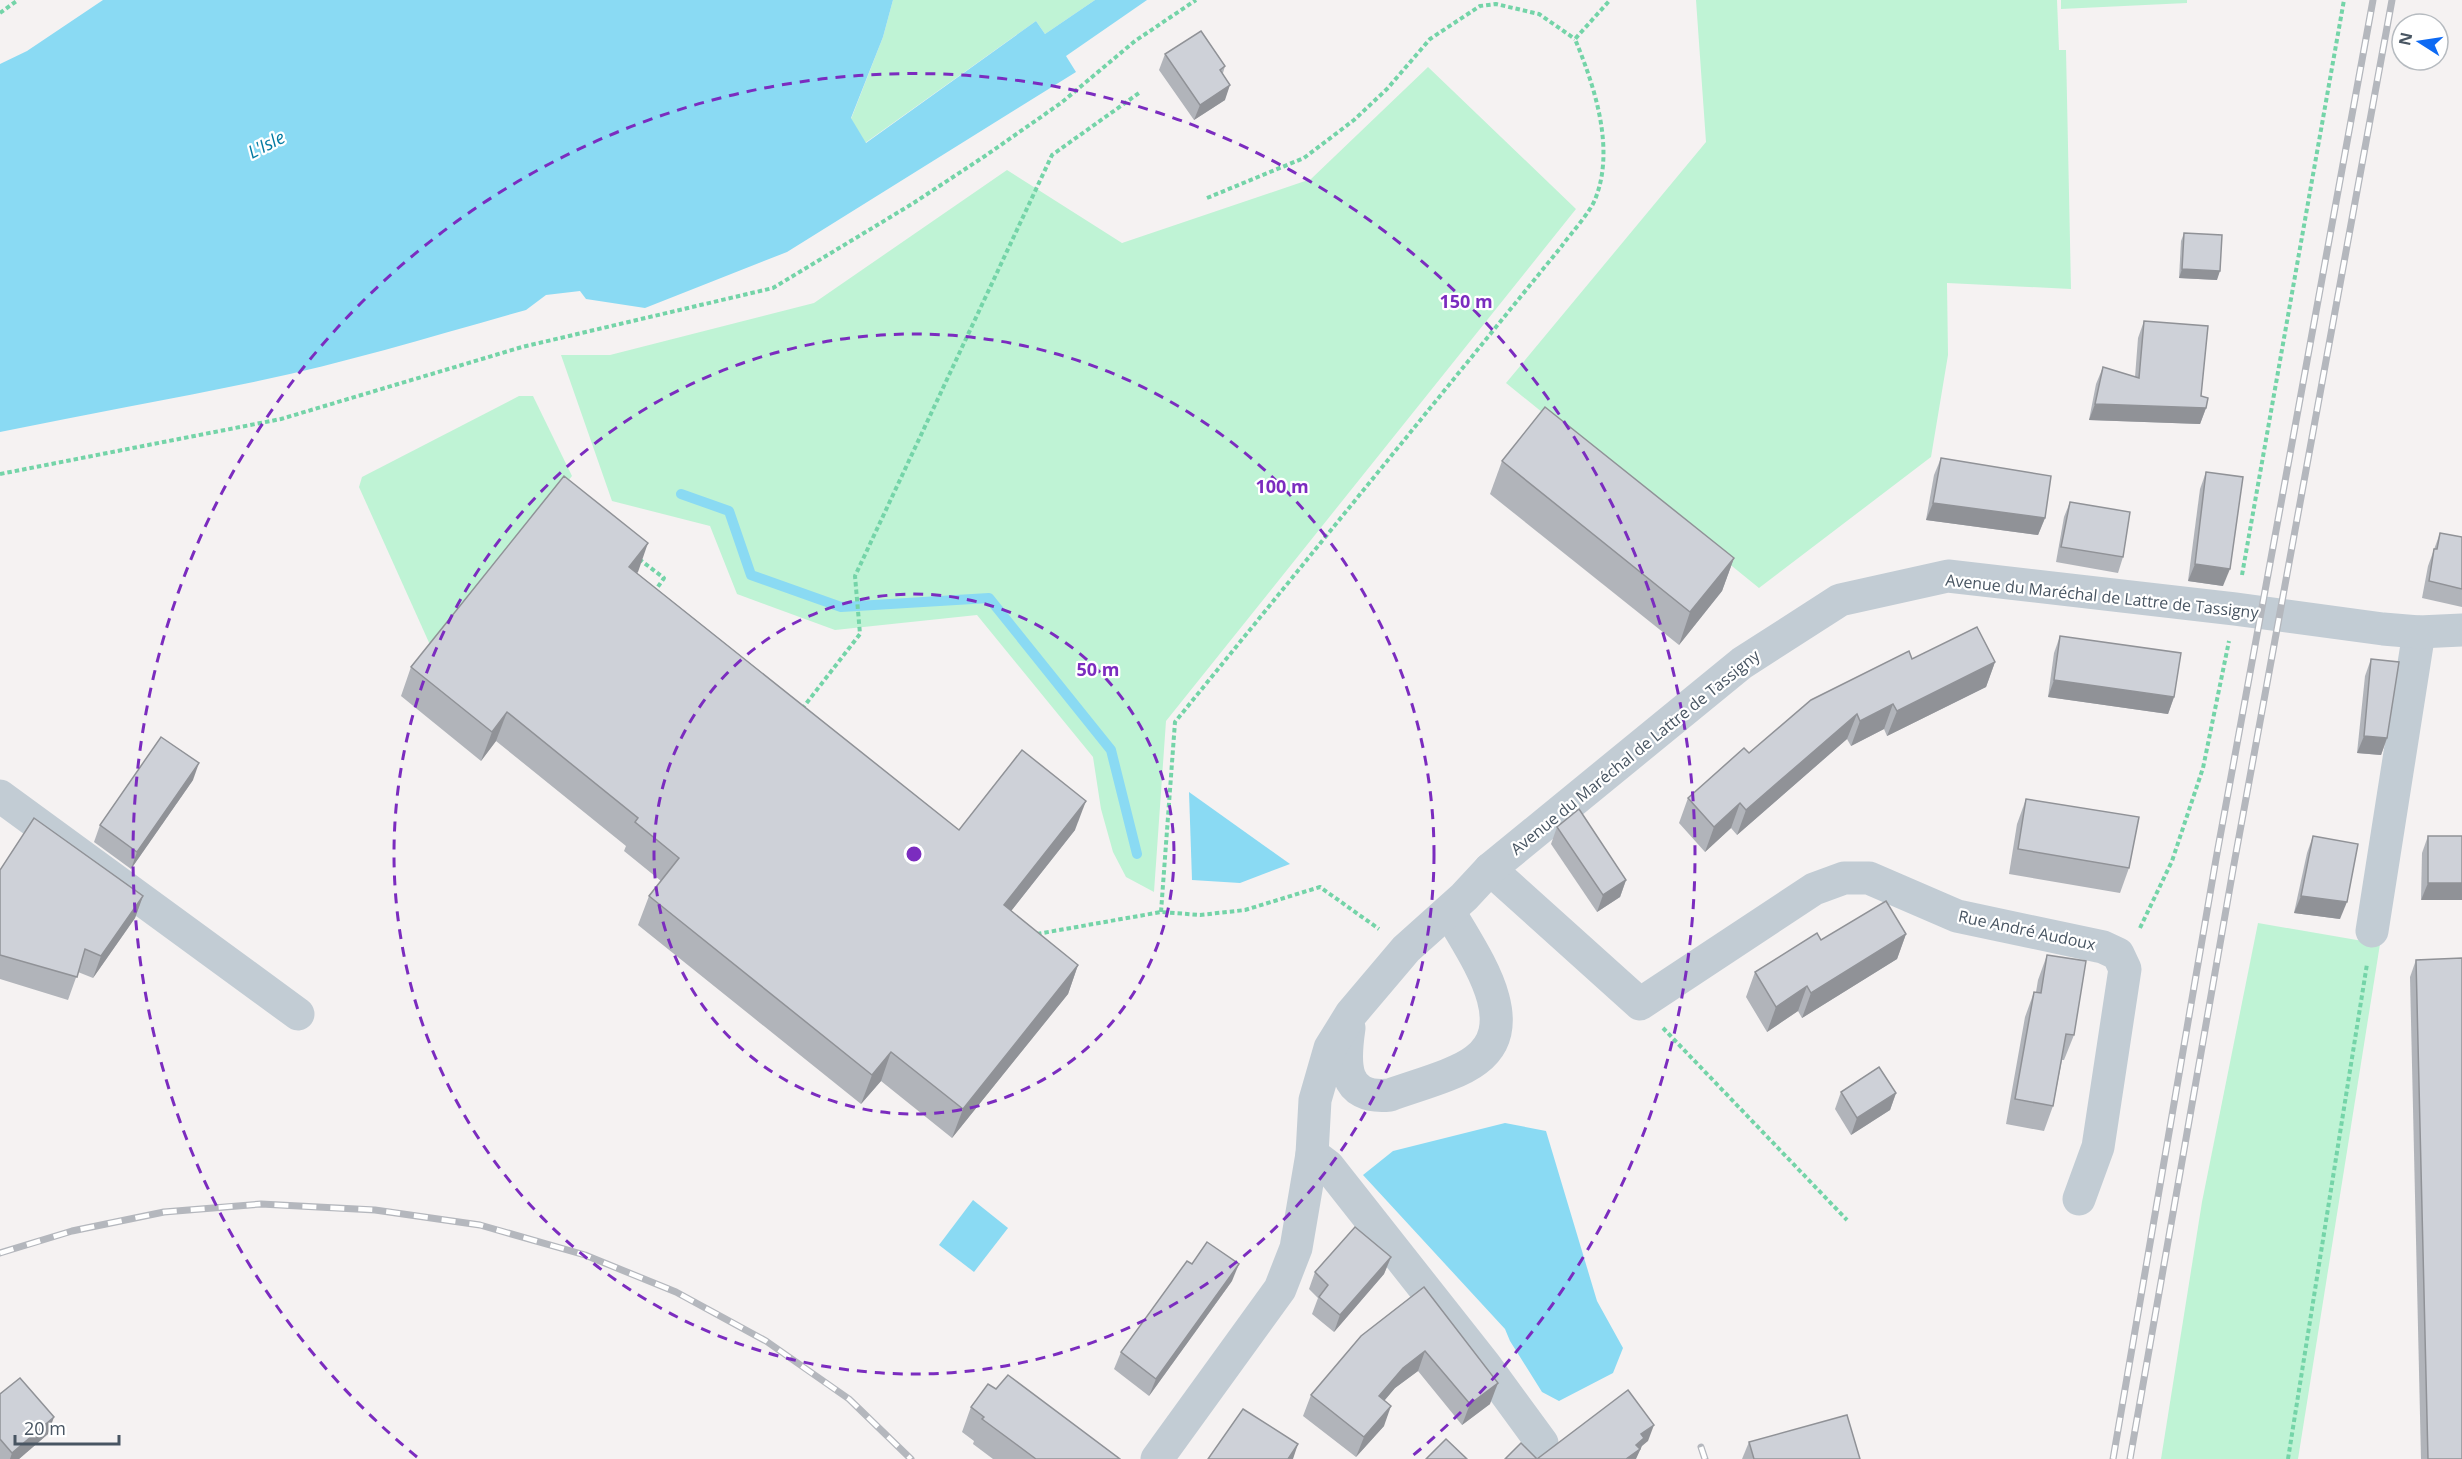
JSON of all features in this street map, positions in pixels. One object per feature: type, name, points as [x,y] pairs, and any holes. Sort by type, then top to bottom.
[{"type":"street","name":"Avenue du Maréchal de Lattre de Tassigny","points":[[1157,1459],[1280,1289],[1296,1248],[1312,1154],[1315,1100],[1330,1048],[1351,1014],[1406,949],[1449,911],[1490,869],[1742,663],[1840,600],[1948,576],[2235,609],[2383,630],[2419,632],[2462,630]]},
{"type":"street","points":[[2372,931],[2419,632]]},
{"type":"street","points":[[0,796],[298,1014]]},
{"type":"street","points":[[1490,869],[1640,1004]]},
{"type":"street","name":"Rue André Audoux","points":[[1640,1004],[1814,889],[1844,878],[1869,878],[1957,916],[2103,946],[2118,954],[2125,969],[2098,1147],[2079,1199]]},
{"type":"street","points":[[1351,1014],[1345,1058],[1348,1076],[1366,1093],[1379,1096],[1390,1095],[1457,1071],[1477,1060],[1488,1046],[1496,1028],[1493,990],[1449,911]]},
{"type":"street","points":[[1312,1154],[1335,1175],[1485,1365],[1542,1443]]},
{"type":"path","points":[[0,14],[18,0]]},
{"type":"path","points":[[0,474],[281,419],[522,347],[773,288],[912,204],[985,156],[1061,104],[1135,41],[1196,0]]},
{"type":"path","points":[[1575,39],[1610,0]]},
{"type":"path","points":[[2118,954],[2137,933],[2172,861],[2203,768],[2235,609],[2344,0]]},
{"type":"path","points":[[1161,912],[1175,722],[1554,256],[1596,198],[1603,166],[1601,116],[1575,39],[1539,14],[1496,4],[1480,6],[1430,39],[1379,97],[1304,159],[1207,198]]},
{"type":"path","points":[[798,714],[860,634],[855,576],[1052,155],[1139,93]]},
{"type":"path","points":[[637,558],[664,578],[650,597]]},
{"type":"path","points":[[1035,934],[1161,912],[1200,915],[1245,910],[1320,887],[1406,949]]},
{"type":"path","points":[[2288,1459],[2372,931]]},
{"type":"path","points":[[1640,1004],[1847,1220]]},
{"type":"green space","points":[[893,0],[1095,0],[1045,34],[1036,21],[865,143],[851,119],[883,37]]},
{"type":"green space","points":[[1696,0],[2057,0],[2059,50],[2066,50],[2071,289],[1947,283],[1948,355],[1931,457],[1759,588],[1506,383],[1706,142]]},
{"type":"green space","points":[[2061,0],[2187,0],[2187,3],[2061,9]]},
{"type":"green space","points":[[1428,67],[1576,209],[1166,721],[1154,892],[1126,877],[1113,852],[1101,809],[1093,757],[977,615],[835,630],[737,594],[710,526],[612,501],[561,355],[610,355],[814,303],[1007,170],[1122,243],[1311,179]]},
{"type":"green space","points":[[519,396],[533,396],[572,476],[431,647],[359,487],[362,477]]},
{"type":"green space","points":[[2258,923],[2380,944],[2298,1459],[2161,1459],[2202,1202]]},
{"type":"water","name":"L'Isle","points":[[103,0],[893,0],[883,37],[851,118],[866,143],[1036,21],[1045,34],[1095,0],[1147,0],[1066,56],[1076,72],[787,252],[645,308],[586,299],[580,291],[546,295],[526,310],[292,374],[0,432],[0,64],[27,51]]},
{"type":"water","points":[[1189,792],[1290,864],[1240,883],[1192,880]]},
{"type":"water","points":[[1505,1123],[1546,1131],[1597,1301],[1623,1348],[1613,1373],[1559,1401],[1542,1392],[1505,1329],[1363,1175],[1393,1151]]},
{"type":"water","points":[[973,1200],[1008,1228],[974,1272],[939,1245]]},
{"type":"building","points":[[1201,31],[1225,66],[1220,70],[1230,85],[1200,105],[1165,54]]},
{"type":"building","points":[[2184,233],[2222,235],[2220,271],[2182,269]]},
{"type":"building","points":[[2144,321],[2208,326],[2201,396],[2208,398],[2206,408],[2095,404],[2103,367],[2139,378]]},
{"type":"building","points":[[1545,407],[1734,558],[1690,612],[1502,461]]},
{"type":"building","points":[[1941,458],[2051,476],[2045,518],[1933,503]]},
{"type":"building","points":[[2206,472],[2243,477],[2230,569],[2195,564]]},
{"type":"building","points":[[564,476],[648,543],[629,567],[959,830],[1022,750],[1086,801],[1004,905],[1078,965],[963,1109],[891,1052],[872,1075],[649,896],[679,858],[635,822],[638,818],[507,712],[492,732],[411,667]]},
{"type":"building","points":[[2070,502],[2130,512],[2123,557],[2061,547]]},
{"type":"building","points":[[2440,533],[2462,537],[2462,589],[2429,581],[2434,549],[2437,549]]},
{"type":"building","points":[[1977,627],[1995,662],[1897,711],[1893,704],[1860,721],[1857,714],[1746,810],[1740,803],[1714,827],[1688,798],[1744,748],[1749,753],[1811,700],[1909,651],[1912,659]]},
{"type":"building","points":[[2060,636],[2181,653],[2174,697],[2054,680]]},
{"type":"building","points":[[2371,659],[2399,662],[2387,738],[2364,736]]},
{"type":"building","points":[[161,737],[199,763],[137,852],[100,825]]},
{"type":"building","points":[[2026,799],[2139,817],[2129,868],[2018,849]]},
{"type":"building","points":[[1579,809],[1626,880],[1603,895],[1557,827]]},
{"type":"building","points":[[34,818],[143,896],[101,956],[85,949],[77,977],[0,955],[0,870]]},
{"type":"building","points":[[2313,836],[2358,844],[2347,902],[2301,896]]},
{"type":"building","points":[[2428,836],[2462,836],[2462,883],[2428,883]]},
{"type":"building","points":[[1886,901],[1906,934],[1811,993],[1807,986],[1776,1007],[1755,972],[1817,933],[1821,940]]},
{"type":"building","points":[[2047,955],[2086,961],[2074,1035],[2066,1034],[2053,1106],[2015,1099],[2034,992],[2041,993]]},
{"type":"building","points":[[2462,958],[2462,1459],[2428,1459],[2416,960]]},
{"type":"building","points":[[1879,1067],[1896,1093],[1857,1118],[1841,1092]]},
{"type":"building","points":[[1355,1227],[1391,1257],[1340,1315],[1319,1297],[1328,1285],[1315,1272]]},
{"type":"building","points":[[1207,1242],[1239,1264],[1156,1379],[1121,1352],[1187,1261],[1192,1264]]},
{"type":"building","points":[[1424,1287],[1498,1383],[1470,1404],[1425,1351],[1403,1368],[1379,1396],[1391,1406],[1364,1437],[1311,1395],[1361,1336]]},
{"type":"building","points":[[1008,1375],[1120,1459],[1036,1459],[982,1419],[984,1417],[971,1407],[988,1384],[996,1389]]},
{"type":"building","points":[[20,1378],[54,1417],[12,1453],[0,1439],[0,1394]]},
{"type":"building","points":[[1628,1390],[1654,1425],[1641,1434],[1644,1438],[1636,1445],[1640,1449],[1626,1459],[1537,1459]]},
{"type":"building","points":[[1243,1409],[1298,1444],[1288,1459],[1208,1459]]},
{"type":"building","points":[[1847,1415],[1860,1459],[1754,1459],[1749,1442]]},
{"type":"building","points":[[1446,1439],[1467,1459],[1426,1459]]},
{"type":"building","points":[[1521,1443],[1537,1459],[1505,1459]]},
{"type":"waterway","points":[[681,494],[729,511],[751,575],[841,607],[989,598],[1111,750],[1137,854]]},
{"type":"railway","points":[[2113,1459],[2216,859],[2373,0]]},
{"type":"railway","points":[[2130,1459],[2234,864],[2392,0]]},
{"type":"railway","points":[[0,1253],[72,1231],[164,1212],[261,1204],[375,1210],[480,1225],[585,1255],[676,1292],[766,1341],[849,1399],[911,1459]]},
{"type":"railway","points":[[1701,1447],[1705,1459]]}]
